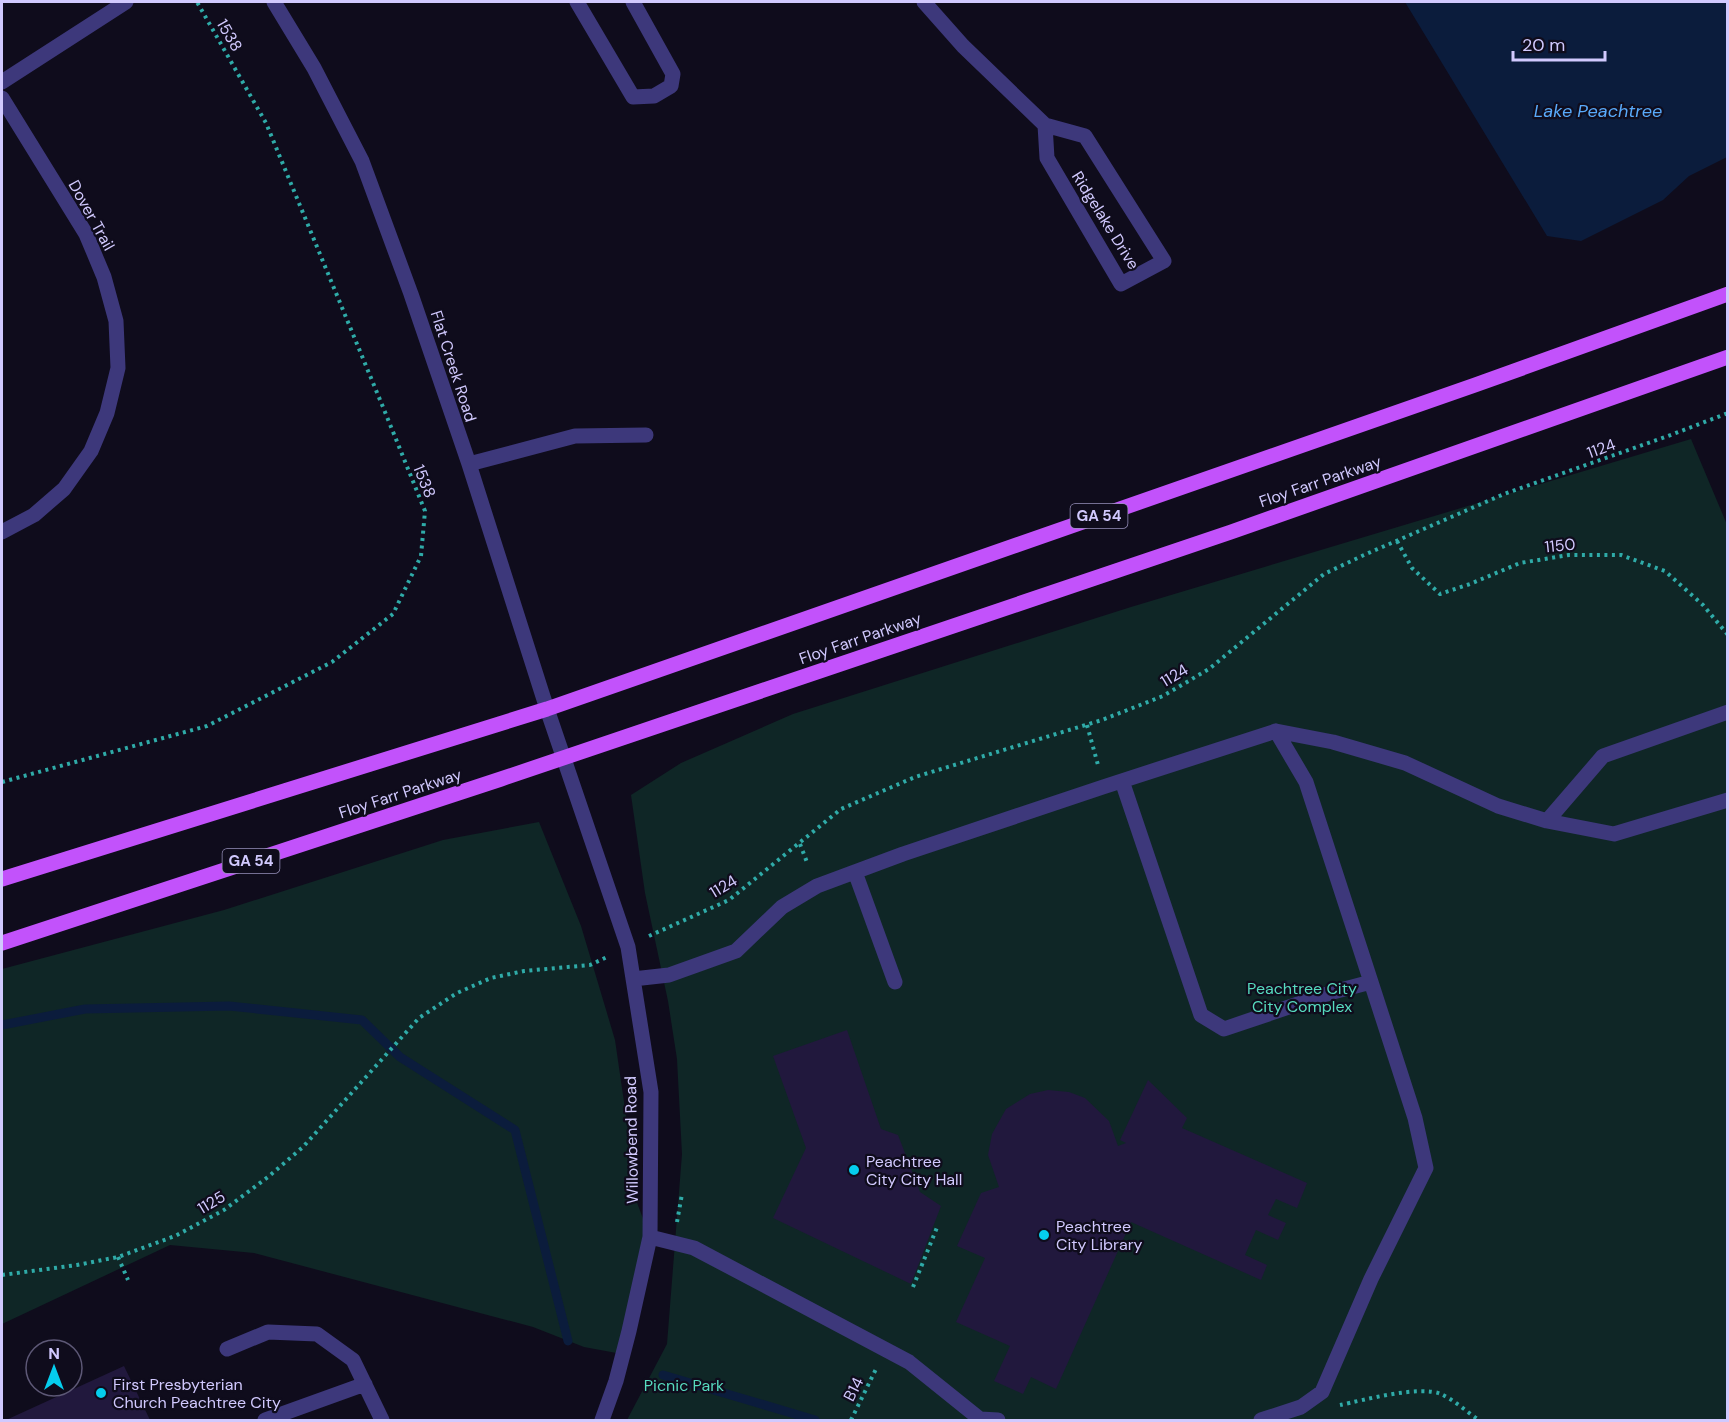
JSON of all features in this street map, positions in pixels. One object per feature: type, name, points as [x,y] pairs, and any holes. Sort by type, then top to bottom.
[{"type":"main road","name":"GA 54","points":[[2,879],[547,709],[1475,385],[1728,294]]},
{"type":"main road","name":"Floy Farr Parkway","points":[[2,943],[564,757],[1231,532],[1728,357]]},
{"type":"street","points":[[2,82],[126,2]]},
{"type":"street","name":"Flat Creek Road","points":[[274,2],[314,68],[362,161],[411,294],[469,464],[564,757]]},
{"type":"street","points":[[577,2],[633,97],[654,96],[671,86],[673,74],[633,2]]},
{"type":"street","name":"Ridgelake Drive","points":[[924,2],[963,46],[1046,125],[1085,136],[1164,261],[1121,285],[1047,158],[1046,125]]},
{"type":"street","name":"Dover Trail","points":[[2,98],[86,234],[105,277],[116,321],[118,368],[107,413],[91,451],[71,480],[64,489],[34,514],[2,532]]},
{"type":"street","points":[[469,464],[575,436],[646,435]]},
{"type":"street","points":[[1547,821],[1603,756],[1728,712]]},
{"type":"street","points":[[1261,1420],[1301,1407],[1322,1392],[1371,1279],[1426,1168],[1415,1118],[1306,782],[1276,731]]},
{"type":"street","points":[[633,979],[669,975],[736,951],[782,907],[817,886],[903,854],[1276,731],[1333,742],[1405,763],[1498,806],[1547,821],[1614,834],[1728,800]]},
{"type":"street","name":"Willowbend Road","points":[[564,757],[628,947],[651,1092],[650,1237],[629,1331],[602,1420]]},
{"type":"street","points":[[1122,781],[1201,1015],[1224,1029],[1333,992],[1371,982]]},
{"type":"street","points":[[855,872],[895,982]]},
{"type":"street","points":[[650,1237],[694,1248],[909,1362],[980,1419],[998,1420]]},
{"type":"street","points":[[227,1349],[268,1332],[316,1334],[353,1360],[382,1420]]},
{"type":"street","points":[[265,1420],[365,1384]]},
{"type":"path","name":"1538","points":[[2,782],[207,726],[332,663],[393,614],[421,556],[424,512],[380,401],[266,123],[197,2]]},
{"type":"path","name":"1124","points":[[628,947],[666,927],[729,900],[841,809],[915,777],[1087,725],[1163,696],[1209,669],[1324,574],[1504,494],[1657,441],[1728,413]]},
{"type":"path","name":"1150","points":[[1396,541],[1412,568],[1440,594],[1520,563],[1569,555],[1620,555],[1665,571],[1702,605],[1728,635]]},
{"type":"path","points":[[1087,725],[1103,787]]},
{"type":"path","name":"1125","points":[[2,1275],[118,1257],[175,1236],[224,1210],[303,1147],[419,1018],[457,993],[491,978],[524,970],[590,965],[628,947]]},
{"type":"path","points":[[913,1287],[938,1225]]},
{"type":"path","points":[[118,1257],[128,1280]]},
{"type":"path","name":"B14","points":[[851,1420],[877,1367]]},
{"type":"path","points":[[1301,1407],[1311,1411],[1393,1394],[1428,1391],[1441,1394],[1479,1420]]},
{"type":"green space","name":"Peachtree City City Complex","points":[[1691,439],[1728,527],[1727,1420],[627,1420],[667,1344],[682,1154],[677,1059],[668,1001],[645,893],[631,795],[681,763],[793,714],[1131,607]]},
{"type":"green space","points":[[539,822],[581,926],[615,1040],[632,1157],[628,1179],[650,1237],[622,1354],[584,1347],[533,1327],[254,1253],[170,1245],[2,1324],[2,969],[224,910],[443,840]]},
{"type":"water","name":"Lake Peachtree","points":[[1405,2],[1727,2],[1727,157],[1689,176],[1663,200],[1581,241],[1547,236]]},
{"type":"building","name":"Peachtree City City Hall","points":[[847,1030],[881,1129],[898,1135],[920,1192],[941,1206],[911,1284],[773,1218],[806,1148],[773,1056]]},
{"type":"building","name":"Peachtree City Library","points":[[1148,1080],[1187,1118],[1182,1128],[1307,1183],[1297,1208],[1276,1199],[1268,1215],[1286,1223],[1278,1240],[1256,1230],[1245,1255],[1267,1265],[1261,1280],[1131,1222],[1056,1389],[1031,1377],[1023,1394],[994,1381],[1010,1346],[956,1322],[985,1258],[957,1246],[981,1193],[999,1187],[988,1155],[992,1134],[1006,1109],[1030,1094],[1048,1090],[1069,1092],[1085,1098],[1109,1121],[1118,1146],[1126,1143],[1120,1140]]},
{"type":"building","name":"First Presbyterian Church Peachtree City","points":[[124,1366],[150,1420],[6,1420],[54,1398],[84,1398],[84,1384]]},
{"type":"waterway","points":[[2,1025],[85,1009],[229,1006],[362,1020],[400,1057],[515,1130],[568,1341]]},
{"type":"waterway","points":[[663,1375],[815,1420]]},
{"type":"place","name":"Peachtree City City Hall","points":[[854,1170]]},
{"type":"place","name":"Peachtree City Library","points":[[1044,1235]]},
{"type":"place","name":"First Presbyterian Church Peachtree City","points":[[101,1393]]},
{"type":"park label","name":"Picnic Park","points":[[684,1385]]}]
